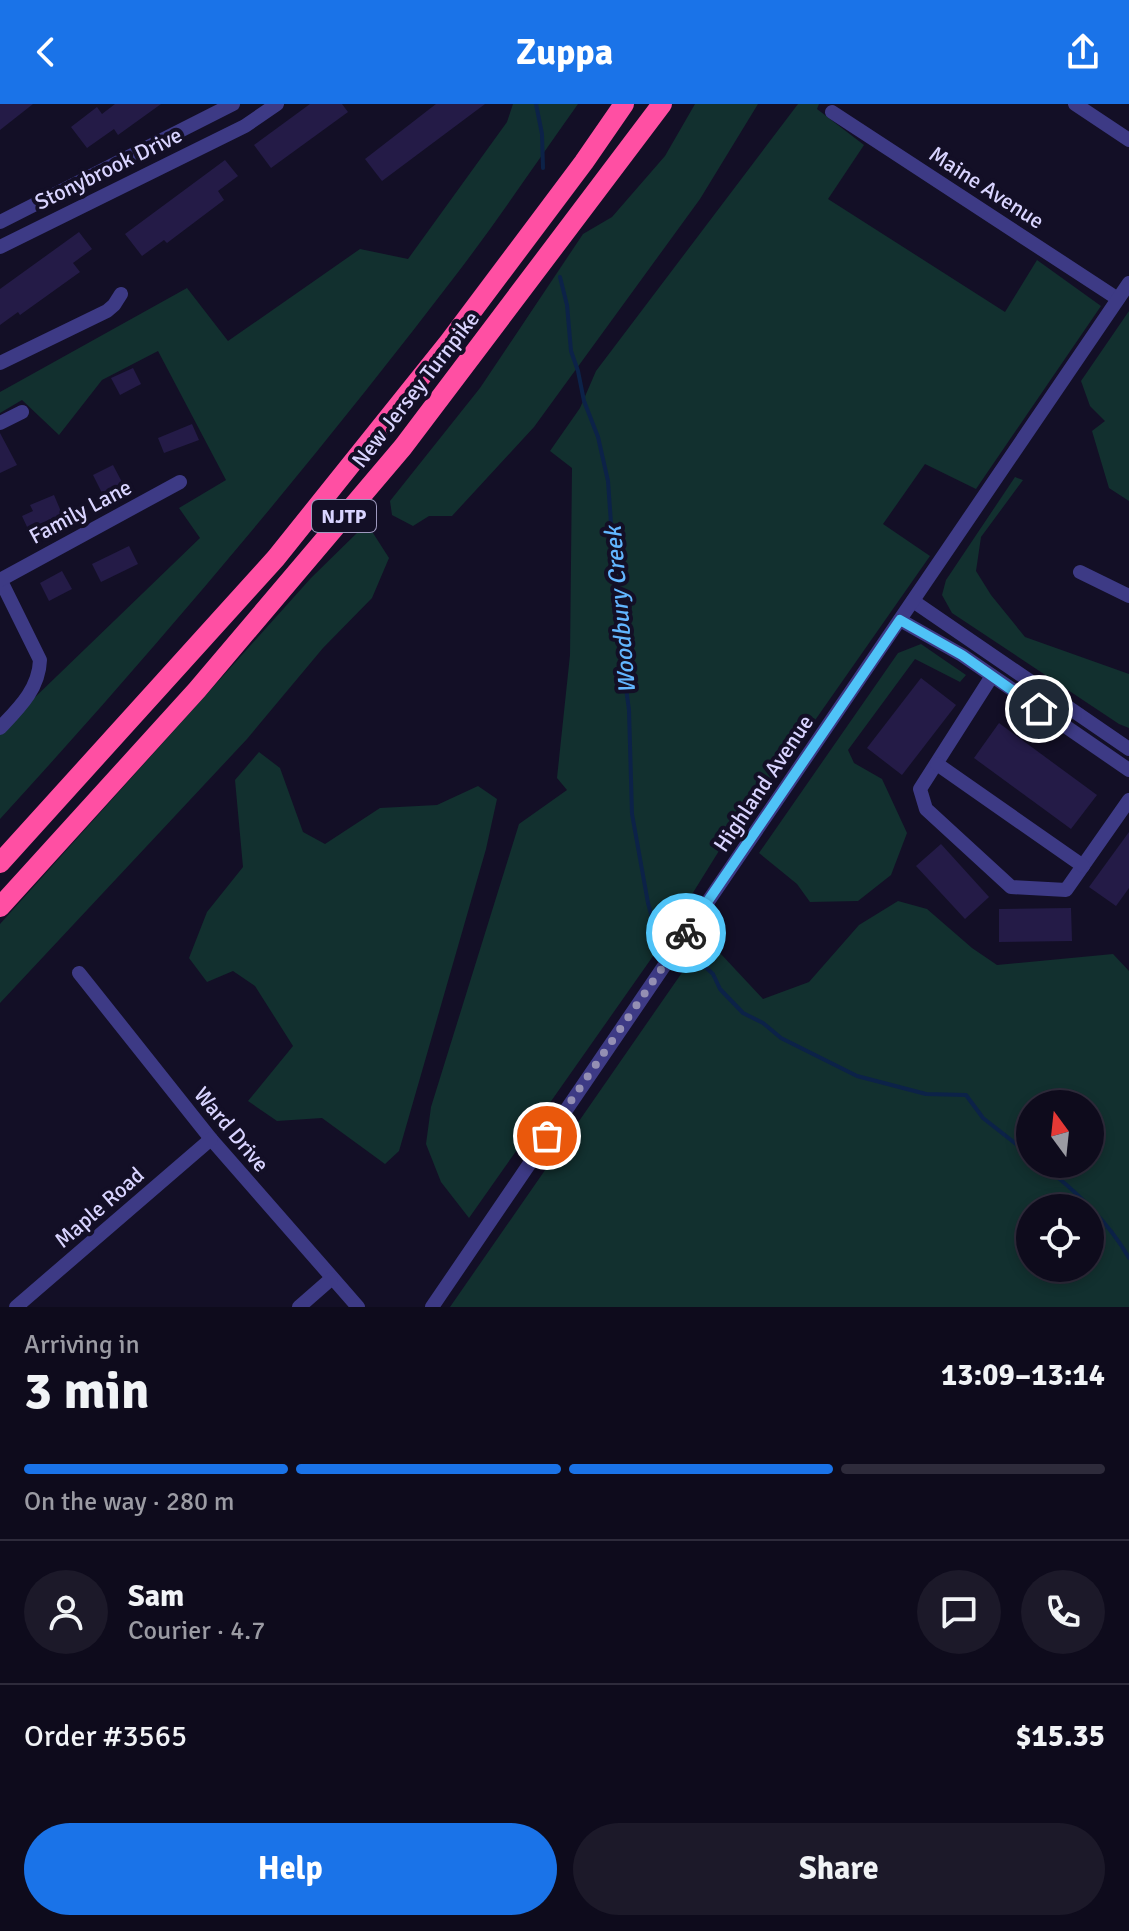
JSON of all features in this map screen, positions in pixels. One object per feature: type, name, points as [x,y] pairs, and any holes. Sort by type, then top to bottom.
[{"type":"highway","name":"New Jersey Turnpike","points":[[0,863],[276,558],[449,342],[624,104]]},
{"type":"highway","name":"New Jersey Turnpike","points":[[0,907],[197,690],[403,447],[662,104]]},
{"type":"street","name":"Stonybrook Drive","points":[[0,222],[233,104]]},
{"type":"street","name":"Stonybrook Drive","points":[[0,247],[245,126],[277,104]]},
{"type":"street","points":[[1075,104],[1129,140]]},
{"type":"street","name":"Maine Avenue","points":[[832,112],[1118,299]]},
{"type":"street","name":"Highland Avenue","points":[[432,1307],[1129,283]]},
{"type":"street","points":[[0,363],[107,311],[121,294]]},
{"type":"street","points":[[0,423],[22,412]]},
{"type":"street","name":"Family Lane","points":[[0,580],[180,482]]},
{"type":"street","points":[[1080,572],[1129,596]]},
{"type":"street","points":[[0,580],[40,660],[39,674],[26,700],[0,728]]},
{"type":"street","points":[[913,601],[1129,749]]},
{"type":"street","points":[[900,620],[962,655],[1129,770]]},
{"type":"street","points":[[992,676],[920,789],[926,809],[1011,887],[1066,890],[1129,800]]},
{"type":"street","points":[[937,764],[1083,866]]},
{"type":"street","name":"Ward Drive","points":[[79,973],[211,1139],[358,1307]]},
{"type":"street","name":"Maple Road","points":[[16,1307],[211,1139]]},
{"type":"street","points":[[299,1307],[331,1279]]},
{"type":"green space","points":[[513,104],[578,104],[474,251],[349,412],[178,618],[0,819],[0,731],[200,538],[179,508],[226,480],[158,351],[102,380],[59,435],[22,400],[0,413],[0,392],[187,288],[228,341],[360,249],[408,259],[507,122]]},
{"type":"green space","points":[[695,104],[758,104],[700,199],[534,427],[452,516],[429,516],[413,526],[392,515],[390,501],[480,388],[583,234],[612,217],[665,156]]},
{"type":"green space","points":[[798,104],[819,104],[817,109],[864,145],[828,199],[1005,312],[1037,260],[1101,306],[976,489],[925,464],[883,524],[930,556],[762,796],[722,846],[658,949],[469,1218],[441,1182],[426,1144],[431,1107],[519,824],[567,790],[557,778],[570,655],[572,468],[550,451],[580,408],[596,371]]},
{"type":"green space","points":[[1129,311],[1129,501],[1109,488],[1092,431],[1105,421],[1090,406],[1081,381]]},
{"type":"green space","points":[[1015,477],[1023,480],[981,537],[976,571],[1025,637],[1129,674],[1129,728],[952,613],[942,595],[946,580]]},
{"type":"green space","points":[[359,531],[373,533],[389,558],[372,598],[323,648],[247,739],[0,1003],[0,924],[311,578]]},
{"type":"green space","points":[[921,644],[966,675],[960,682],[915,659],[848,750],[854,763],[882,779],[907,833],[891,875],[858,901],[810,902],[797,884],[759,853],[898,653]]},
{"type":"green space","points":[[259,752],[280,768],[303,832],[325,844],[380,808],[437,805],[478,786],[497,799],[486,849],[399,1151],[385,1164],[322,1118],[277,1121],[248,1101],[293,1046],[255,986],[233,971],[207,982],[189,958],[207,912],[243,867],[235,780]]},
{"type":"green space","points":[[898,901],[927,909],[997,965],[1113,954],[1129,971],[1129,1307],[450,1307],[706,938],[763,999],[809,982],[859,925]]},
{"type":"building","points":[[0,104],[33,104],[0,130]]},
{"type":"building","points":[[115,104],[161,104],[118,135],[114,129],[87,148],[71,127],[97,107],[102,114]]},
{"type":"building","points":[[310,104],[342,104],[348,112],[271,168],[254,145]]},
{"type":"building","points":[[436,104],[485,104],[382,181],[365,159]]},
{"type":"building","points":[[225,160],[238,176],[218,191],[224,200],[167,243],[164,240],[142,256],[125,234]]},
{"type":"building","points":[[79,232],[92,249],[73,263],[80,272],[20,315],[18,312],[0,325],[0,289]]},
{"type":"building","points":[[133,368],[141,384],[120,395],[111,378]]},
{"type":"building","points":[[192,424],[199,440],[164,453],[158,438]]},
{"type":"building","points":[[0,433],[17,465],[0,473]]},
{"type":"building","points":[[113,465],[123,484],[103,495],[93,475]]},
{"type":"building","points":[[54,495],[62,514],[28,529],[22,516],[33,511],[30,505]]},
{"type":"building","points":[[129,546],[138,564],[101,582],[92,564]]},
{"type":"building","points":[[62,571],[72,589],[49,601],[40,583]]},
{"type":"building","points":[[921,678],[956,705],[902,775],[867,748]]},
{"type":"building","points":[[999,723],[1097,795],[1071,829],[974,758]]},
{"type":"building","points":[[1129,832],[1129,888],[1116,906],[1089,887]]},
{"type":"building","points":[[941,844],[989,897],[965,919],[916,866]]},
{"type":"building","points":[[1071,908],[1072,941],[999,942],[999,909]]},
{"type":"waterway","name":"Woodbury Creek","points":[[536,104],[542,134],[543,168]]},
{"type":"waterway","name":"Woodbury Creek","points":[[560,277],[567,305],[571,351],[584,401],[598,437],[608,481],[619,637],[629,710],[632,814],[648,903],[656,932],[665,942]]},
{"type":"waterway","name":"Woodbury Creek","points":[[694,961],[713,974],[720,989],[743,1013],[763,1023],[781,1038],[857,1076],[926,1094],[966,1095],[983,1118],[1016,1144]]},
{"type":"waterway","name":"Woodbury Creek","points":[[1058,1178],[1090,1207],[1129,1258]]},
{"type":"way so far","points":[[547,1136],[686,933]]},
{"type":"route","points":[[686,933],[900,620],[962,655],[1039,709]]}]
